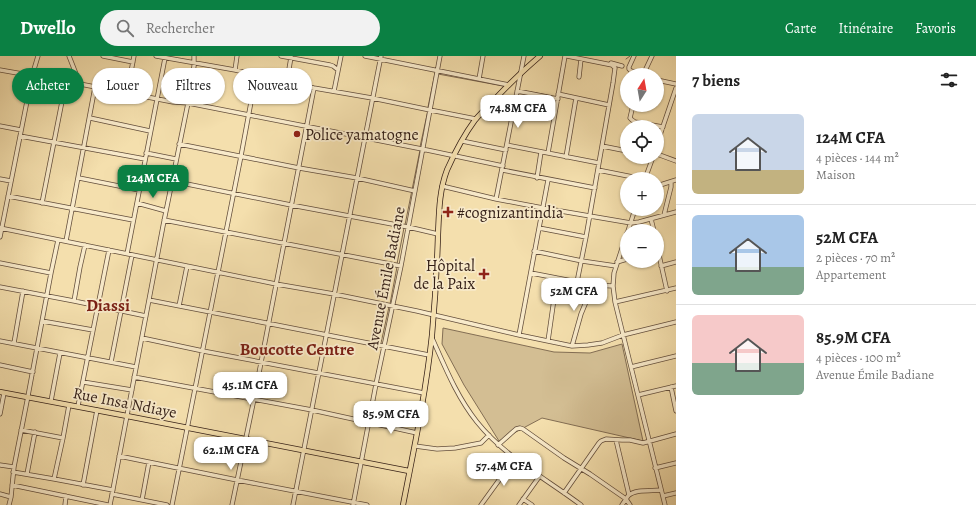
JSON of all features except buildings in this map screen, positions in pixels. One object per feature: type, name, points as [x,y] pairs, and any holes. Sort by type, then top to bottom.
[{"type":"main road","points":[[403,505],[415,446],[429,354],[433,314],[439,207],[442,186],[454,156],[476,119],[520,74],[540,56]]},
{"type":"main road","name":"Rue Insa Ndiaye","points":[[2,392],[410,471]]},
{"type":"street","points":[[34,68],[38,56]]},
{"type":"street","points":[[69,56],[74,68]]},
{"type":"street","points":[[103,56],[133,62]]},
{"type":"street","points":[[132,68],[134,56]]},
{"type":"street","points":[[156,56],[233,70]]},
{"type":"street","points":[[193,68],[194,56]]},
{"type":"street","points":[[234,68],[237,56]]},
{"type":"street","points":[[281,56],[330,65],[338,70]]},
{"type":"street","points":[[334,91],[341,56]]},
{"type":"street","points":[[365,56],[380,57],[438,71],[509,85]]},
{"type":"street","name":"Avenue Émile Badiane","points":[[353,504],[401,266],[440,56]]},
{"type":"street","points":[[479,79],[483,56]]},
{"type":"street","points":[[496,199],[524,56]]},
{"type":"street","points":[[548,153],[566,56],[580,57],[622,66]]},
{"type":"street","points":[[629,68],[634,56]]},
{"type":"street","points":[[646,68],[652,56]]},
{"type":"street","points":[[289,68],[291,57]]},
{"type":"street","points":[[293,505],[349,216],[358,178],[380,57]]},
{"type":"street","points":[[579,77],[580,57]]},
{"type":"street","points":[[577,282],[595,188],[615,68],[612,65],[580,57]]},
{"type":"street","points":[[127,254],[165,58]]},
{"type":"street","points":[[0,70],[12,72]]},
{"type":"street","points":[[664,81],[676,84]]},
{"type":"street","points":[[232,505],[314,88],[476,119]]},
{"type":"street","points":[[664,124],[676,88]]},
{"type":"street","points":[[517,91],[558,99]]},
{"type":"street","points":[[558,94],[609,105]]},
{"type":"street","points":[[153,98],[161,100]]},
{"type":"street","points":[[566,157],[576,98]]},
{"type":"street","points":[[0,238],[26,104]]},
{"type":"street","points":[[42,203],[62,104]]},
{"type":"street","points":[[66,241],[92,104]]},
{"type":"street","points":[[12,485],[109,505],[188,104]]},
{"type":"street","points":[[193,104],[422,149],[537,178],[595,188]]},
{"type":"street","points":[[172,505],[251,104]]},
{"type":"street","points":[[90,118],[150,131]]},
{"type":"street","points":[[0,126],[21,130]]},
{"type":"street","points":[[20,136],[145,159]]},
{"type":"street","points":[[462,141],[506,150]]},
{"type":"street","points":[[179,144],[358,178],[415,191]]},
{"type":"street","points":[[507,146],[599,163]]},
{"type":"street","points":[[602,146],[620,150]]},
{"type":"street","points":[[537,178],[542,152]]},
{"type":"street","points":[[146,153],[176,159]]},
{"type":"street","points":[[664,157],[676,161]]},
{"type":"street","points":[[598,170],[620,174]]},
{"type":"street","points":[[79,178],[139,190]]},
{"type":"street","points":[[0,179],[11,181]]},
{"type":"street","points":[[519,335],[548,180]]},
{"type":"street","points":[[664,184],[676,180]]},
{"type":"street","points":[[172,181],[438,234]]},
{"type":"street","points":[[671,182],[664,215],[676,212]]},
{"type":"street","points":[[442,186],[496,199],[631,223],[661,216]]},
{"type":"street","points":[[8,196],[133,220]]},
{"type":"street","points":[[137,203],[166,211]]},
{"type":"street","points":[[631,223],[633,216]]},
{"type":"street","points":[[651,219],[652,224]]},
{"type":"street","points":[[164,220],[401,266]]},
{"type":"street","points":[[538,228],[586,237]]},
{"type":"street","points":[[1,229],[433,314],[572,346],[602,343],[624,335],[676,322]]},
{"type":"street","points":[[9,505],[13,472],[33,372],[50,273],[58,240]]},
{"type":"street","points":[[74,301],[85,245]]},
{"type":"street","points":[[78,406],[109,250]]},
{"type":"street","points":[[534,251],[616,266]]},
{"type":"street","points":[[620,253],[612,286],[665,505]]},
{"type":"street","points":[[111,362],[132,255]]},
{"type":"street","points":[[664,265],[676,262]]},
{"type":"street","points":[[0,263],[50,273]]},
{"type":"street","points":[[179,306],[187,266]]},
{"type":"street","points":[[662,268],[667,290]]},
{"type":"street","points":[[531,273],[593,285],[612,286]]},
{"type":"street","points":[[548,341],[557,278]]},
{"type":"street","points":[[572,346],[581,314],[593,285]]},
{"type":"street","points":[[0,287],[146,316]]},
{"type":"street","points":[[615,302],[676,288]]},
{"type":"street","points":[[14,343],[23,291]]},
{"type":"street","points":[[149,300],[429,354]]},
{"type":"street","points":[[42,321],[93,330]]},
{"type":"street","points":[[431,337],[457,392],[476,421],[488,435],[516,460],[581,505]]},
{"type":"street","points":[[142,338],[424,393]]},
{"type":"street","points":[[0,341],[136,367]]},
{"type":"street","points":[[51,401],[60,353]]},
{"type":"street","points":[[631,367],[676,356]]},
{"type":"street","points":[[0,365],[33,372]]},
{"type":"street","points":[[134,377],[312,410],[417,433]]},
{"type":"street","points":[[83,382],[132,390]]},
{"type":"street","points":[[638,395],[676,386]]},
{"type":"street","points":[[671,387],[676,411]]},
{"type":"street","points":[[0,414],[2,392]]},
{"type":"street","points":[[54,478],[69,405]]},
{"type":"street","points":[[83,485],[97,410]]},
{"type":"street","points":[[498,445],[516,429],[523,429],[626,499],[630,505]]},
{"type":"street","points":[[21,430],[63,438]]},
{"type":"street","points":[[27,474],[35,432]]},
{"type":"street","points":[[564,493],[601,441],[606,439],[630,440],[641,443],[676,434]]},
{"type":"street","points":[[415,446],[437,449],[455,448],[481,443],[488,435]]},
{"type":"street","points":[[616,440],[629,495]]},
{"type":"street","points":[[119,456],[296,491],[353,504],[367,505]]},
{"type":"street","points":[[481,505],[502,476],[516,460]]},
{"type":"street","points":[[142,500],[149,462]]},
{"type":"street","points":[[655,468],[676,463]]},
{"type":"street","points":[[0,465],[14,467]]},
{"type":"street","points":[[13,472],[54,478],[167,505]]},
{"type":"street","points":[[519,505],[539,477]]},
{"type":"street","points":[[622,505],[629,495],[637,492],[661,490]]},
{"type":"street","points":[[663,496],[676,493]]},
{"type":"street","points":[[0,494],[11,497]]},
{"type":"street","points":[[65,505],[66,496]]},
{"type":"street","points":[[523,498],[532,505]]},
{"type":"shaded area","points":[[443,328],[554,352],[590,353],[622,344],[643,441],[542,418],[499,441],[464,385],[442,344]]},
{"type":"waterway","points":[[626,59],[630,56]]},
{"type":"waterway","points":[[428,107],[435,73]]},
{"type":"waterway","points":[[438,74],[503,86]]},
{"type":"waterway","points":[[519,90],[547,95]]},
{"type":"waterway","points":[[420,147],[428,110]]},
{"type":"waterway","points":[[405,225],[420,150]]},
{"type":"waterway","points":[[397,264],[404,228]]},
{"type":"waterway","points":[[390,304],[397,267]]},
{"type":"waterway","points":[[381,343],[389,307]]},
{"type":"place","name":"Police yamatogne","points":[[297,134]]},
{"type":"place","name":"#cognizantindia","points":[[448,212]]},
{"type":"place","name":"Hôpital de la Paix","points":[[484,274]]},
{"type":"district","name":"Diassi","points":[[108,305]]},
{"type":"district","name":"Boucotte Centre","points":[[297,349]]}]
